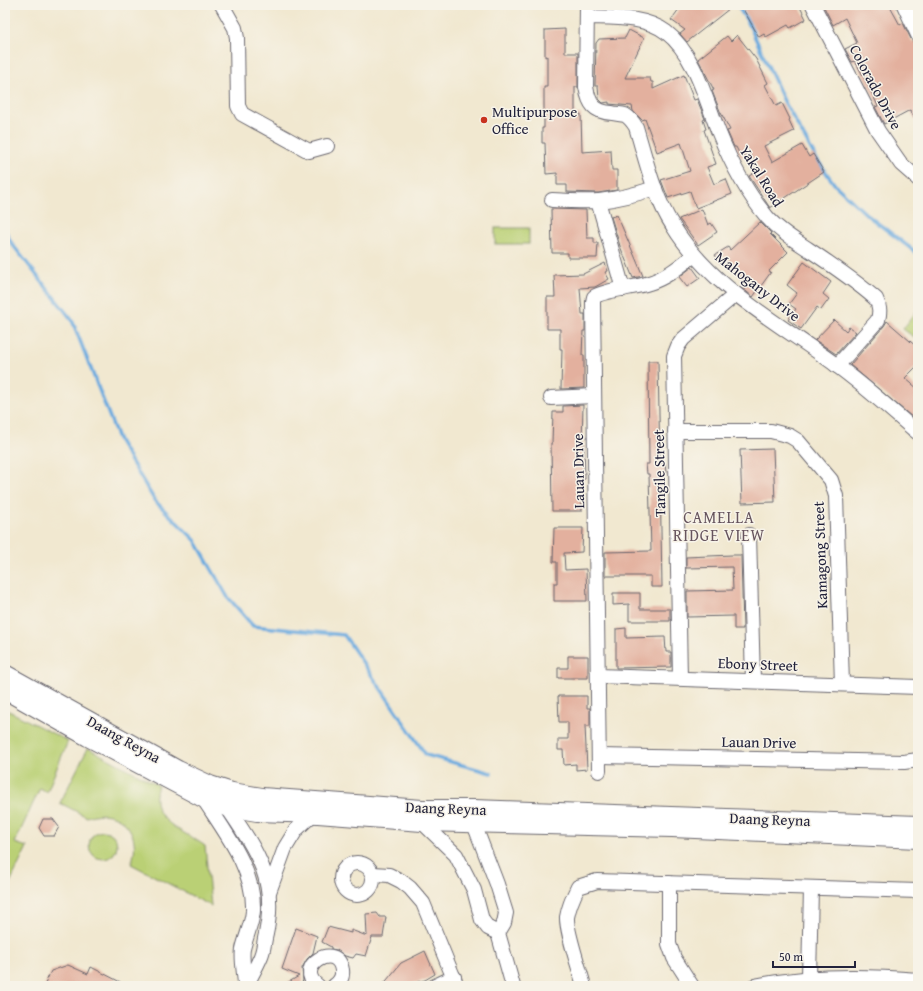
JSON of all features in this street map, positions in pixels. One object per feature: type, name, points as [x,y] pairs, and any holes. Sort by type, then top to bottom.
[{"type":"main road","name":"Daang Reyna","points":[[5,674],[178,770],[206,791]]},
{"type":"main road","name":"Daang Reyna","points":[[5,690],[95,741],[206,791],[257,812],[918,825]]},
{"type":"main road","name":"Daang Reyna","points":[[230,800],[262,797],[422,816]]},
{"type":"main road","name":"Daang Reyna","points":[[474,817],[918,839]]},
{"type":"street","points":[[222,5],[235,28],[237,38],[238,106],[242,114],[309,151],[327,146]]},
{"type":"street","name":"Colorado Drive","points":[[813,5],[878,131],[901,164],[918,179]]},
{"type":"street","points":[[904,5],[918,34]]},
{"type":"street","name":"Mahogany Drive","points":[[587,11],[586,87],[591,104],[603,113],[625,115],[636,127],[662,206],[672,226],[694,255],[713,275],[736,294],[837,366],[918,433]]},
{"type":"street","name":"Yakal Road","points":[[587,11],[619,18],[638,20],[665,32],[675,41],[685,54],[696,74],[718,132],[736,170],[747,190],[762,211],[782,232],[813,252],[876,299],[880,313],[878,320],[837,366]]},
{"type":"street","points":[[552,200],[598,201],[626,197],[655,188]]},
{"type":"street","points":[[598,201],[623,289]]},
{"type":"street","name":"Lauan Drive","points":[[599,771],[593,302],[594,297],[598,294],[650,283],[664,277],[694,255]]},
{"type":"street","name":"Tangile Street","points":[[680,678],[674,356],[678,346],[688,336],[736,294]]},
{"type":"street","points":[[551,398],[594,396]]},
{"type":"street","name":"Kamagong Street","points":[[676,431],[759,431],[781,433],[798,441],[831,480],[836,496],[842,684]]},
{"type":"street","points":[[749,535],[753,681]]},
{"type":"street","name":"Ebony Street","points":[[598,676],[918,687]]},
{"type":"street","name":"Lauan Drive","points":[[599,756],[904,762],[918,760]]},
{"type":"street","points":[[206,791],[238,854],[248,876],[252,892],[253,911],[243,951],[245,986],[261,955],[267,928],[269,893],[265,875],[230,800]]},
{"type":"street","points":[[269,893],[285,848],[296,830],[313,814]]},
{"type":"street","points":[[422,816],[456,855],[474,890],[482,920],[488,928],[498,933]]},
{"type":"street","points":[[474,817],[506,913],[504,923],[498,933],[513,986]]},
{"type":"street","points":[[373,874],[390,875],[401,880],[423,903],[455,981],[435,986]]},
{"type":"street","points":[[584,986],[569,933],[567,918],[570,903],[578,888],[597,881],[918,891]]},
{"type":"street","points":[[669,883],[669,944],[674,958],[692,986]]},
{"type":"street","points":[[809,978],[811,888]]},
{"type":"street","points":[[318,986],[312,980],[310,974],[311,968],[314,962],[326,956],[338,962],[341,967],[342,974],[336,986]]},
{"type":"street","points":[[754,986],[809,978],[830,981],[882,977],[918,980]]},
{"type":"green space","points":[[495,228],[529,228],[529,244],[495,244]]},
{"type":"green space","points":[[918,309],[918,340],[903,329]]},
{"type":"green space","points":[[5,709],[68,741],[47,792],[40,788],[15,843],[27,847],[5,893]]},
{"type":"green space","points":[[88,748],[158,785],[156,797],[157,807],[162,816],[169,823],[205,846],[211,906],[131,864],[134,853],[134,842],[131,832],[126,824],[118,818],[99,814],[87,817],[60,803]]},
{"type":"green space","points":[[103,831],[113,835],[117,845],[113,855],[103,859],[93,855],[89,845],[93,835]]},
{"type":"building","points":[[682,5],[734,5],[687,42],[680,34],[685,30],[671,20]]},
{"type":"building","points":[[750,5],[799,5],[806,19],[790,28],[788,25],[766,37],[764,34],[759,37],[743,9]]},
{"type":"building","points":[[823,5],[889,5],[900,25],[903,23],[913,42],[918,43],[918,125],[910,110],[884,124],[875,107],[878,106],[866,81],[855,61],[852,62],[845,49],[857,43],[845,18],[833,25]]},
{"type":"building","points":[[565,29],[565,53],[578,53],[578,87],[575,87],[575,114],[581,114],[582,152],[611,150],[612,170],[617,170],[617,190],[598,193],[567,192],[567,185],[557,185],[557,173],[546,174],[545,143],[542,143],[542,128],[544,128],[544,87],[547,87],[545,30]]},
{"type":"building","points":[[629,30],[644,38],[625,78],[650,78],[651,82],[653,82],[653,89],[684,75],[694,100],[697,99],[705,119],[703,120],[706,129],[704,130],[716,164],[707,167],[714,184],[726,179],[732,194],[696,208],[690,191],[668,198],[661,180],[690,171],[681,143],[657,152],[645,119],[642,120],[633,111],[632,106],[609,104],[609,102],[603,103],[599,99],[598,86],[595,86],[596,43],[599,39],[625,38]]},
{"type":"building","points":[[737,35],[756,59],[768,83],[765,85],[776,106],[782,103],[794,131],[764,146],[772,162],[802,145],[809,157],[813,154],[824,172],[770,208],[749,176],[759,170],[749,153],[741,157],[736,147],[734,147],[727,131],[730,130],[712,91],[714,90],[698,59],[727,36],[731,41]]},
{"type":"building","points":[[551,209],[586,210],[587,238],[594,238],[594,243],[598,243],[597,258],[568,258],[568,253],[552,253]]},
{"type":"building","points":[[702,209],[708,225],[711,223],[717,232],[698,245],[679,219]]},
{"type":"building","points":[[617,215],[643,276],[633,278],[620,246],[611,217]]},
{"type":"building","points":[[760,222],[788,252],[769,271],[771,272],[753,297],[741,287],[745,281],[725,261],[721,264],[715,255],[728,247],[730,250]]},
{"type":"building","points":[[804,262],[831,282],[823,294],[829,299],[821,310],[817,307],[801,329],[788,320],[796,309],[789,304],[797,293],[787,285]]},
{"type":"building","points":[[605,263],[608,271],[605,272],[609,279],[595,287],[580,288],[582,314],[585,314],[585,331],[583,331],[582,355],[584,355],[584,388],[561,389],[562,349],[560,349],[560,329],[547,329],[547,297],[555,297],[554,275],[583,274]]},
{"type":"building","points":[[692,267],[700,278],[687,287],[679,277]]},
{"type":"building","points":[[834,320],[846,331],[849,327],[856,332],[836,354],[815,340]]},
{"type":"building","points":[[887,321],[918,348],[918,365],[905,378],[918,389],[918,422],[850,365]]},
{"type":"building","points":[[648,361],[658,361],[660,464],[665,463],[666,473],[660,473],[662,587],[651,587],[651,576],[605,576],[605,552],[651,551],[649,474],[647,474],[646,464],[649,464]]},
{"type":"building","points":[[583,405],[582,443],[584,443],[585,479],[581,479],[582,511],[552,511],[551,443],[553,412],[563,412],[563,406]]},
{"type":"building","points":[[773,449],[775,502],[742,503],[740,450]]},
{"type":"building","points":[[554,528],[583,528],[582,552],[564,553],[565,570],[586,569],[587,601],[554,601],[554,583],[557,583],[557,562],[553,562]]},
{"type":"building","points":[[741,555],[743,629],[734,629],[734,616],[687,617],[687,591],[733,590],[732,567],[686,568],[686,557]]},
{"type":"building","points":[[613,593],[640,593],[640,609],[670,609],[670,621],[629,621],[629,604],[613,605]]},
{"type":"building","points":[[626,628],[626,638],[665,637],[666,652],[671,652],[671,667],[616,668],[616,629]]},
{"type":"building","points":[[568,656],[588,656],[588,678],[558,678],[558,668],[568,668]]},
{"type":"building","points":[[558,696],[587,696],[587,708],[590,708],[590,726],[585,726],[587,769],[576,770],[576,764],[564,765],[563,750],[558,750],[558,739],[568,739],[568,722],[559,722]]},
{"type":"building","points":[[43,819],[53,819],[59,827],[54,836],[44,836],[39,828]]},
{"type":"building","points":[[377,913],[380,917],[386,917],[383,937],[372,937],[366,956],[356,954],[353,958],[345,956],[337,950],[331,949],[331,947],[322,942],[328,927],[351,933],[351,930],[367,936],[366,914]]},
{"type":"building","points":[[296,928],[317,936],[313,953],[307,959],[302,968],[303,980],[301,986],[282,986],[299,976],[282,969]]},
{"type":"building","points":[[425,951],[435,974],[425,980],[404,986],[382,986],[401,963]]},
{"type":"building","points":[[68,965],[88,974],[91,967],[128,986],[44,986],[51,971]]},
{"type":"waterway","points":[[737,5],[748,22],[784,101],[816,158],[835,185],[867,215],[918,254]]},
{"type":"waterway","points":[[5,230],[12,244],[72,320],[119,441],[155,501],[195,540],[227,596],[253,626],[344,635],[426,755],[491,773]]},
{"type":"place","name":"Multipurpose Office","points":[[484,120]]},
{"type":"district","name":"CAMELLA RIDGE VIEW","points":[[719,526]]}]
